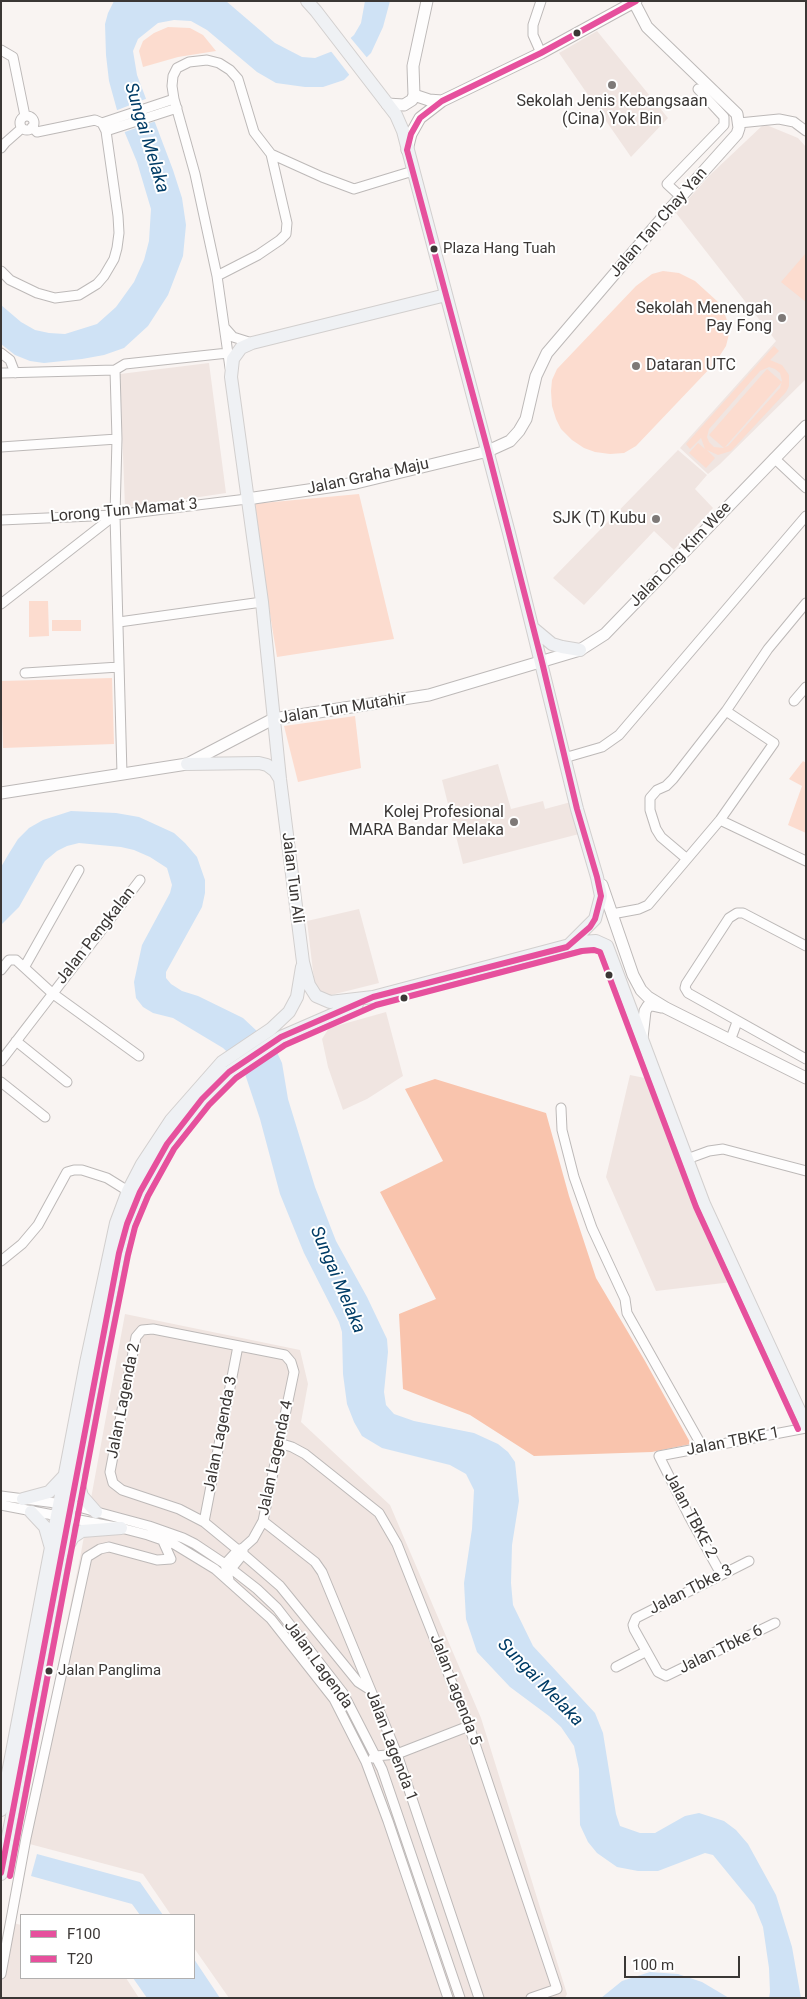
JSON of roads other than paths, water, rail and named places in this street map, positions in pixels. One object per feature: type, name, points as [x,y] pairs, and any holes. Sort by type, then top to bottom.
[{"type":"main road","points":[[307,1],[330,28],[400,122],[488,451],[534,629],[564,758],[601,896],[595,919],[567,947]]},
{"type":"main road","points":[[231,376],[231,367],[235,354],[241,348],[252,343],[446,296]]},
{"type":"main road","name":"Jalan Tun Ali","points":[[231,376],[262,602],[272,719],[303,962],[312,992],[321,999],[337,1002],[374,997],[581,942],[596,941],[607,946],[704,1204],[806,1426]]},
{"type":"main road","points":[[534,629],[552,644],[580,650]]},
{"type":"main road","points":[[186,764],[259,763],[268,765],[280,779]]},
{"type":"main road","points":[[276,1033],[281,1021],[293,1006],[303,962]]},
{"type":"main road","points":[[1,1874],[109,1250],[116,1223],[128,1191],[154,1144],[171,1120],[225,1067],[276,1033],[320,1019],[374,997]]},
{"type":"main road","points":[[23,1499],[49,1492],[70,1474],[127,1224],[140,1192],[167,1144],[225,1067]]},
{"type":"main road","points":[[790,1388],[798,1393],[806,1394]]},
{"type":"main road","points":[[70,1474],[82,1496],[96,1512]]},
{"type":"main road","points":[[31,1512],[45,1527],[57,1554]]},
{"type":"main road","points":[[1,1810],[57,1554],[82,1530],[121,1528]]},
{"type":"street","points":[[385,101],[404,105],[412,100],[414,94],[413,66],[427,1]]},
{"type":"street","points":[[541,1],[533,25],[534,35],[541,53]]},
{"type":"street","points":[[407,150],[411,134],[420,118],[442,101],[541,53],[635,2],[647,27],[737,114],[739,123],[779,119],[794,122],[806,131]]},
{"type":"street","points":[[1,50],[13,57],[25,116],[20,120],[27,128],[37,132],[95,120],[104,127],[120,233],[114,259],[104,276],[97,284],[78,295],[55,298],[37,293],[10,280],[1,271]]},
{"type":"street","points":[[217,276],[258,255],[286,234],[288,223],[271,154],[254,132],[243,90],[238,79],[230,70],[219,63],[207,60],[189,62],[177,68],[173,76],[175,104],[194,174],[217,276],[231,376]]},
{"type":"street","points":[[681,197],[667,184],[724,125],[724,117],[698,89]]},
{"type":"street","points":[[414,94],[429,100],[442,101]]},
{"type":"street","points":[[104,127],[175,104]]},
{"type":"street","name":"Jalan Tan Chay Yan","points":[[488,451],[510,441],[519,431],[526,419],[536,376],[548,353],[737,134],[739,123]]},
{"type":"street","points":[[1,148],[5,143],[27,128]]},
{"type":"street","points":[[271,154],[322,178],[354,189],[413,171]]},
{"type":"street","points":[[224,326],[233,337],[252,343]]},
{"type":"street","points":[[1,373],[115,370],[125,364],[228,353]]},
{"type":"street","points":[[1,354],[13,365],[15,372]]},
{"type":"street","points":[[115,370],[117,440],[115,515],[122,774]]},
{"type":"street","name":"Jalan Ong Kim Wee","points":[[542,662],[580,650],[605,634],[806,426]]},
{"type":"street","points":[[1,447],[117,440]]},
{"type":"street","name":"Jalan Graha Maju","points":[[247,499],[356,483],[488,451]]},
{"type":"street","points":[[774,458],[806,488]]},
{"type":"street","name":"Lorong Tun Mamat 3","points":[[1,520],[115,515],[247,499]]},
{"type":"street","points":[[1,604],[115,515]]},
{"type":"street","points":[[564,758],[602,747],[619,735],[806,516]]},
{"type":"street","points":[[119,622],[262,602]]},
{"type":"street","points":[[687,859],[661,837],[656,829],[650,810],[650,798],[657,790],[666,786],[673,779],[726,711],[768,649],[806,603]]},
{"type":"street","name":"Jalan Tun Mutahir","points":[[1,793],[186,764],[272,719],[424,696],[542,662]]},
{"type":"street","points":[[25,673],[120,667]]},
{"type":"street","points":[[794,701],[806,687]]},
{"type":"street","points":[[612,914],[639,909],[648,905],[720,820],[774,743],[726,711]]},
{"type":"street","points":[[720,820],[806,861]]},
{"type":"street","points":[[25,966],[79,870]]},
{"type":"street","points":[[597,877],[606,893],[633,975],[641,990],[648,997],[666,1008],[805,1078]]},
{"type":"street","name":"Jalan Pengkalan","points":[[1,1061],[140,880]]},
{"type":"street","points":[[806,946],[742,913],[737,913],[729,918],[685,988],[688,993],[806,1059]]},
{"type":"street","points":[[1,970],[12,959],[25,966],[52,993],[139,1056]]},
{"type":"street","points":[[642,1038],[643,1016],[648,1006],[666,1008]]},
{"type":"street","points":[[730,1041],[738,1022]]},
{"type":"street","points":[[16,1041],[67,1082]]},
{"type":"street","points":[[1,1082],[45,1117]]},
{"type":"street","points":[[561,1108],[562,1130],[574,1177],[592,1228],[625,1299],[627,1313],[702,1448]]},
{"type":"street","points":[[688,1160],[709,1150],[728,1149],[806,1170]]},
{"type":"street","points":[[1,1261],[22,1244],[38,1225],[67,1172],[82,1170],[107,1178],[128,1191]]},
{"type":"street","name":"Jalan Lagenda 2","points":[[238,1346],[152,1328],[142,1330],[136,1337],[110,1477],[113,1483],[122,1490],[179,1508],[204,1522],[241,1551],[280,1586],[358,1682],[369,1689]]},
{"type":"street","name":"Jalan Lagenda 4","points":[[227,1568],[252,1539],[263,1520],[294,1372],[291,1362],[284,1355],[238,1346]]},
{"type":"street","name":"Jalan Lagenda 3","points":[[204,1522],[238,1346]]},
{"type":"street","name":"Jalan TBKE 1","points":[[659,1456],[806,1426]]},
{"type":"street","name":"Jalan Lagenda 5","points":[[279,1443],[305,1454],[379,1513],[389,1528],[469,1726],[557,1989],[531,1998]]},
{"type":"street","name":"Jalan TBKE 2","points":[[659,1456],[688,1516],[721,1574]]},
{"type":"street","points":[[1,1496],[23,1499],[64,1511]]},
{"type":"street","points":[[1,1505],[31,1512],[64,1511]]},
{"type":"street","name":"Jalan Lagenda","points":[[64,1511],[96,1512],[149,1526],[183,1538],[196,1544],[257,1589],[276,1608],[343,1693],[376,1756],[460,1998]]},
{"type":"street","name":"Jalan Lagenda","points":[[64,1511],[162,1539],[195,1556],[229,1580],[271,1619],[334,1699],[366,1762],[448,1998]]},
{"type":"street","name":"Jalan Lagenda 1","points":[[263,1520],[315,1562],[322,1572],[397,1754],[479,1998]]},
{"type":"street","points":[[1,1974],[5,1934],[87,1557],[100,1549],[109,1547],[157,1560],[171,1559],[162,1539]]},
{"type":"street","name":"Jalan Tbke 3","points":[[645,1652],[634,1629],[636,1618],[749,1560]]},
{"type":"street","points":[[215,1569],[227,1568],[229,1580]]},
{"type":"street","name":"Jalan Tbke 6","points":[[645,1652],[658,1672],[666,1676],[775,1623]]},
{"type":"street","points":[[616,1667],[645,1652]]},
{"type":"street","points":[[338,1656],[356,1655]]},
{"type":"street","points":[[366,1762],[376,1756],[397,1754],[469,1726]]},
{"type":"street","points":[[372,1776],[397,1754]]},
{"type":"water","name":"Sungai Melaka","points":[[114,1],[226,1],[275,43],[302,57],[315,58],[338,49],[354,35],[361,23],[365,1],[390,1],[383,27],[371,53],[344,80],[323,87],[305,87],[276,83],[257,72],[207,30],[191,21],[174,20],[158,23],[138,39],[133,51],[137,75],[182,198],[186,225],[183,256],[168,295],[148,326],[124,348],[104,355],[82,359],[44,363],[30,361],[15,355],[1,344],[1,305],[21,322],[35,330],[49,333],[65,334],[97,324],[116,307],[134,282],[144,260],[149,241],[151,209],[137,162],[120,121],[109,81],[105,24]]},
{"type":"water","name":"Sungai Melaka","points":[[71,811],[116,813],[139,817],[174,833],[197,857],[205,880],[202,907],[166,972],[166,978],[171,984],[182,991],[198,996],[243,1018],[275,1048],[282,1063],[288,1099],[315,1187],[336,1241],[367,1297],[387,1339],[388,1352],[384,1392],[386,1405],[394,1414],[414,1421],[474,1433],[498,1444],[508,1452],[515,1462],[519,1501],[512,1545],[511,1583],[513,1605],[533,1646],[595,1713],[603,1733],[616,1814],[620,1826],[640,1833],[655,1833],[685,1816],[699,1813],[724,1821],[736,1830],[748,1844],[776,1895],[792,1947],[801,1998],[769,1998],[769,1968],[763,1927],[754,1905],[713,1855],[705,1853],[658,1871],[638,1871],[617,1867],[597,1853],[588,1842],[580,1825],[579,1769],[574,1746],[561,1727],[510,1687],[477,1652],[466,1619],[464,1583],[472,1529],[474,1490],[466,1474],[450,1465],[382,1448],[362,1436],[347,1404],[343,1374],[342,1332],[339,1322],[304,1253],[280,1194],[260,1119],[245,1074],[237,1061],[223,1048],[173,1018],[153,1013],[143,1007],[136,998],[134,982],[142,945],[170,893],[172,885],[167,868],[150,857],[121,847],[79,843],[67,846],[57,851],[45,861],[19,907],[1,925],[1,867],[8,855],[18,839],[29,828],[43,820]]},
{"type":"water","points":[[37,1854],[140,1882],[162,1914],[139,1914],[132,1904],[31,1876]]},
{"type":"water","points":[[195,1960],[220,1998],[147,1998],[134,1979],[195,1979]]},
{"type":"water","points":[[650,1972],[678,1974],[702,1982],[729,1998],[601,1998],[622,1981]]},
{"type":"place","name":"Sekolah Jenis Kebangsaan (Cina) Yok Bin","points":[[612,85]]},
{"type":"place","name":"Plaza Hang Tuah","points":[[434,249]]},
{"type":"place","name":"Sekolah Menengah Pay Fong","points":[[782,318]]},
{"type":"place","name":"Dataran UTC","points":[[636,366]]},
{"type":"place","name":"SJK (T) Kubu","points":[[656,519]]},
{"type":"place","name":"Kolej Profesional MARA Bandar Melaka","points":[[514,822]]},
{"type":"place","name":"Jalan Panglima","points":[[49,1671]]}]
